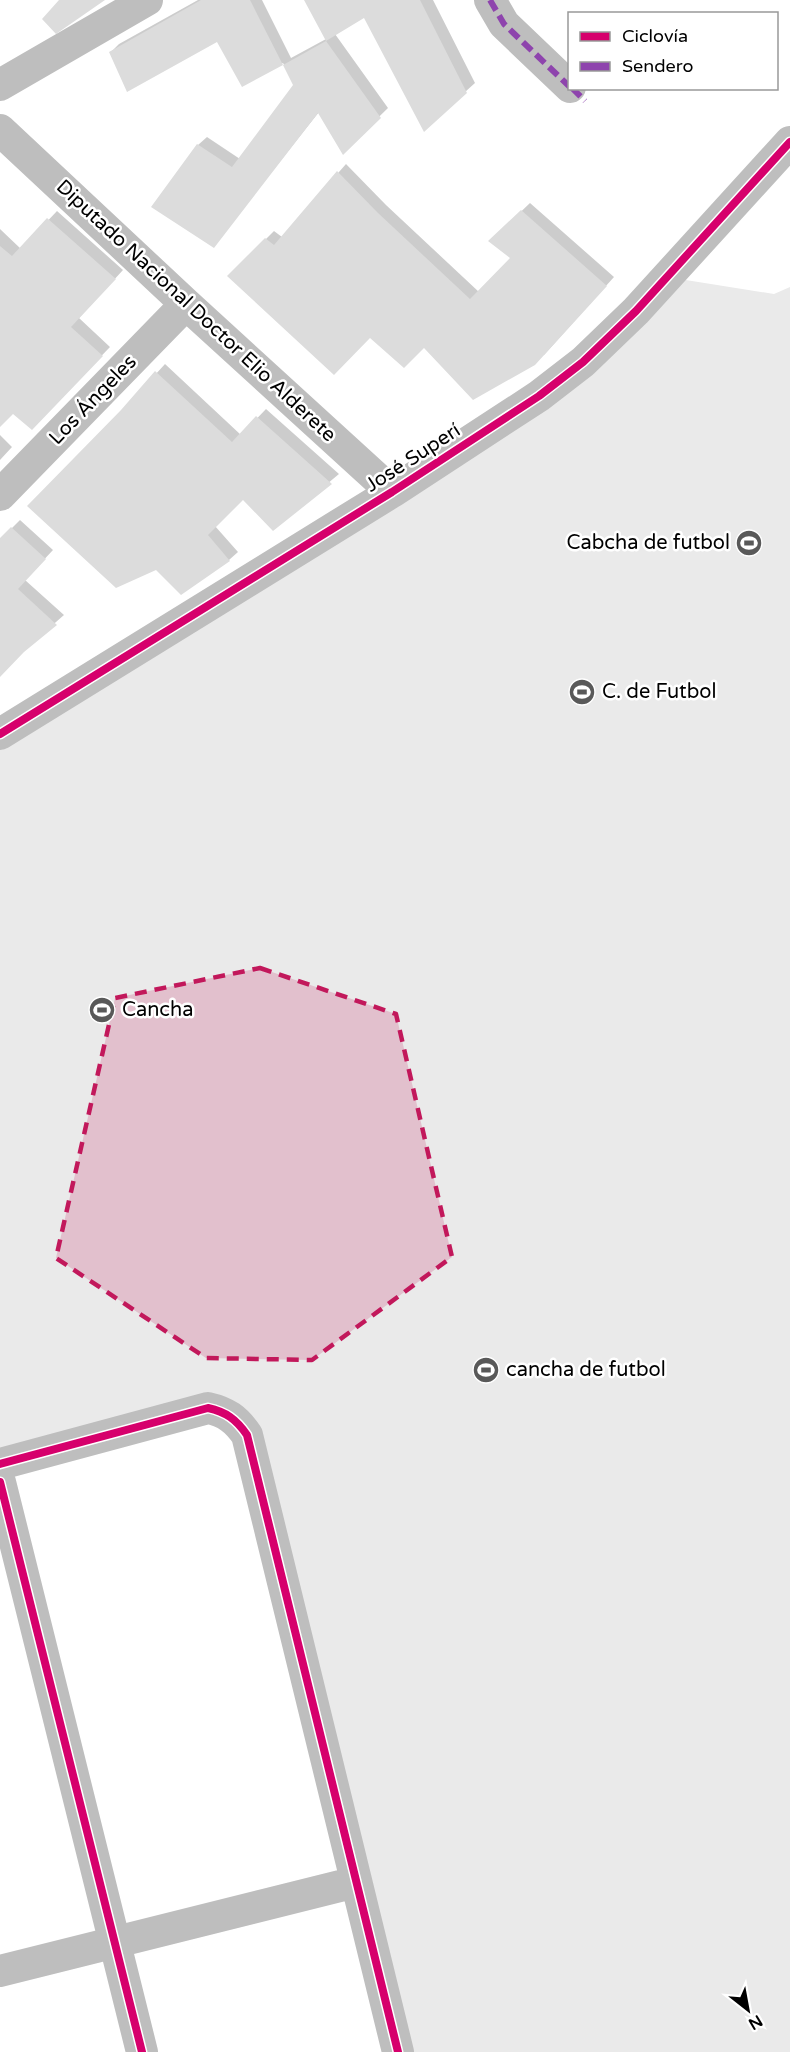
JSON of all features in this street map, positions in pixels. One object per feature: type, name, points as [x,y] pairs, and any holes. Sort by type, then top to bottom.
[{"type":"street","points":[[0,86],[147,0]]},
{"type":"street","points":[[490,0],[504,24],[568,84]]},
{"type":"street","name":"Diputado Nacional Doctor Elio Alderete","points":[[0,130],[392,492]]},
{"type":"street","name":"José Superí","points":[[0,734],[392,492],[539,396],[583,362],[636,310],[790,142]]},
{"type":"street","name":"Los Ángeles","points":[[0,495],[186,304]]},
{"type":"street","points":[[0,1464],[208,1408],[230,1416],[247,1435],[398,2052]]},
{"type":"street","points":[[0,1482],[142,2052]]},
{"type":"street","points":[[0,1971],[356,1882]]},
{"type":"highlighted area","points":[[260,968],[396,1014],[452,1257],[312,1360],[206,1358],[56,1258],[115,998]]},
{"type":"shaded area","points":[[667,277],[774,294],[790,287],[790,2052],[396,2052],[239,1423],[207,1408],[0,1460],[0,727],[524,406]]},
{"type":"building","points":[[59,0],[105,0],[56,34],[42,19]]},
{"type":"building","points":[[201,0],[250,0],[283,65],[242,87],[217,42],[127,92],[109,52]]},
{"type":"building","points":[[304,0],[420,0],[467,93],[424,132],[364,18],[326,41]]},
{"type":"building","points":[[326,41],[381,118],[343,155],[318,113],[214,248],[151,207],[197,144],[232,167],[293,85],[283,65]]},
{"type":"building","points":[[337,171],[378,213],[470,299],[510,258],[488,241],[521,210],[607,286],[535,365],[473,400],[424,348],[404,368],[370,338],[334,375],[227,276],[265,238],[274,245]]},
{"type":"building","points":[[47,218],[116,279],[71,327],[103,356],[32,430],[13,414],[0,427],[0,246],[12,256]]},
{"type":"building","points":[[155,371],[232,442],[256,416],[332,484],[273,531],[243,500],[208,535],[230,561],[181,595],[156,570],[116,588],[27,506],[121,410]]},
{"type":"building","points":[[11,527],[46,559],[18,589],[57,625],[24,652],[0,677],[0,538]]},
{"type":"marked path","points":[[490,0],[504,24],[568,85]]},
{"type":"marked path","points":[[574,90],[585,101]]},
{"type":"cycle path","points":[[0,734],[392,492],[539,396],[583,362],[636,311],[790,142]]},
{"type":"cycle path","points":[[0,1464],[208,1408],[230,1417],[247,1435],[398,2052]]},
{"type":"cycle path","points":[[0,1482],[142,2052]]},
{"type":"place","name":"Cabcha de futbol","points":[[749,543]]},
{"type":"place","name":"C. de Futbol","points":[[582,692]]},
{"type":"place","name":"Cancha","points":[[102,1010]]},
{"type":"place","name":"cancha de futbol","points":[[486,1370]]}]
